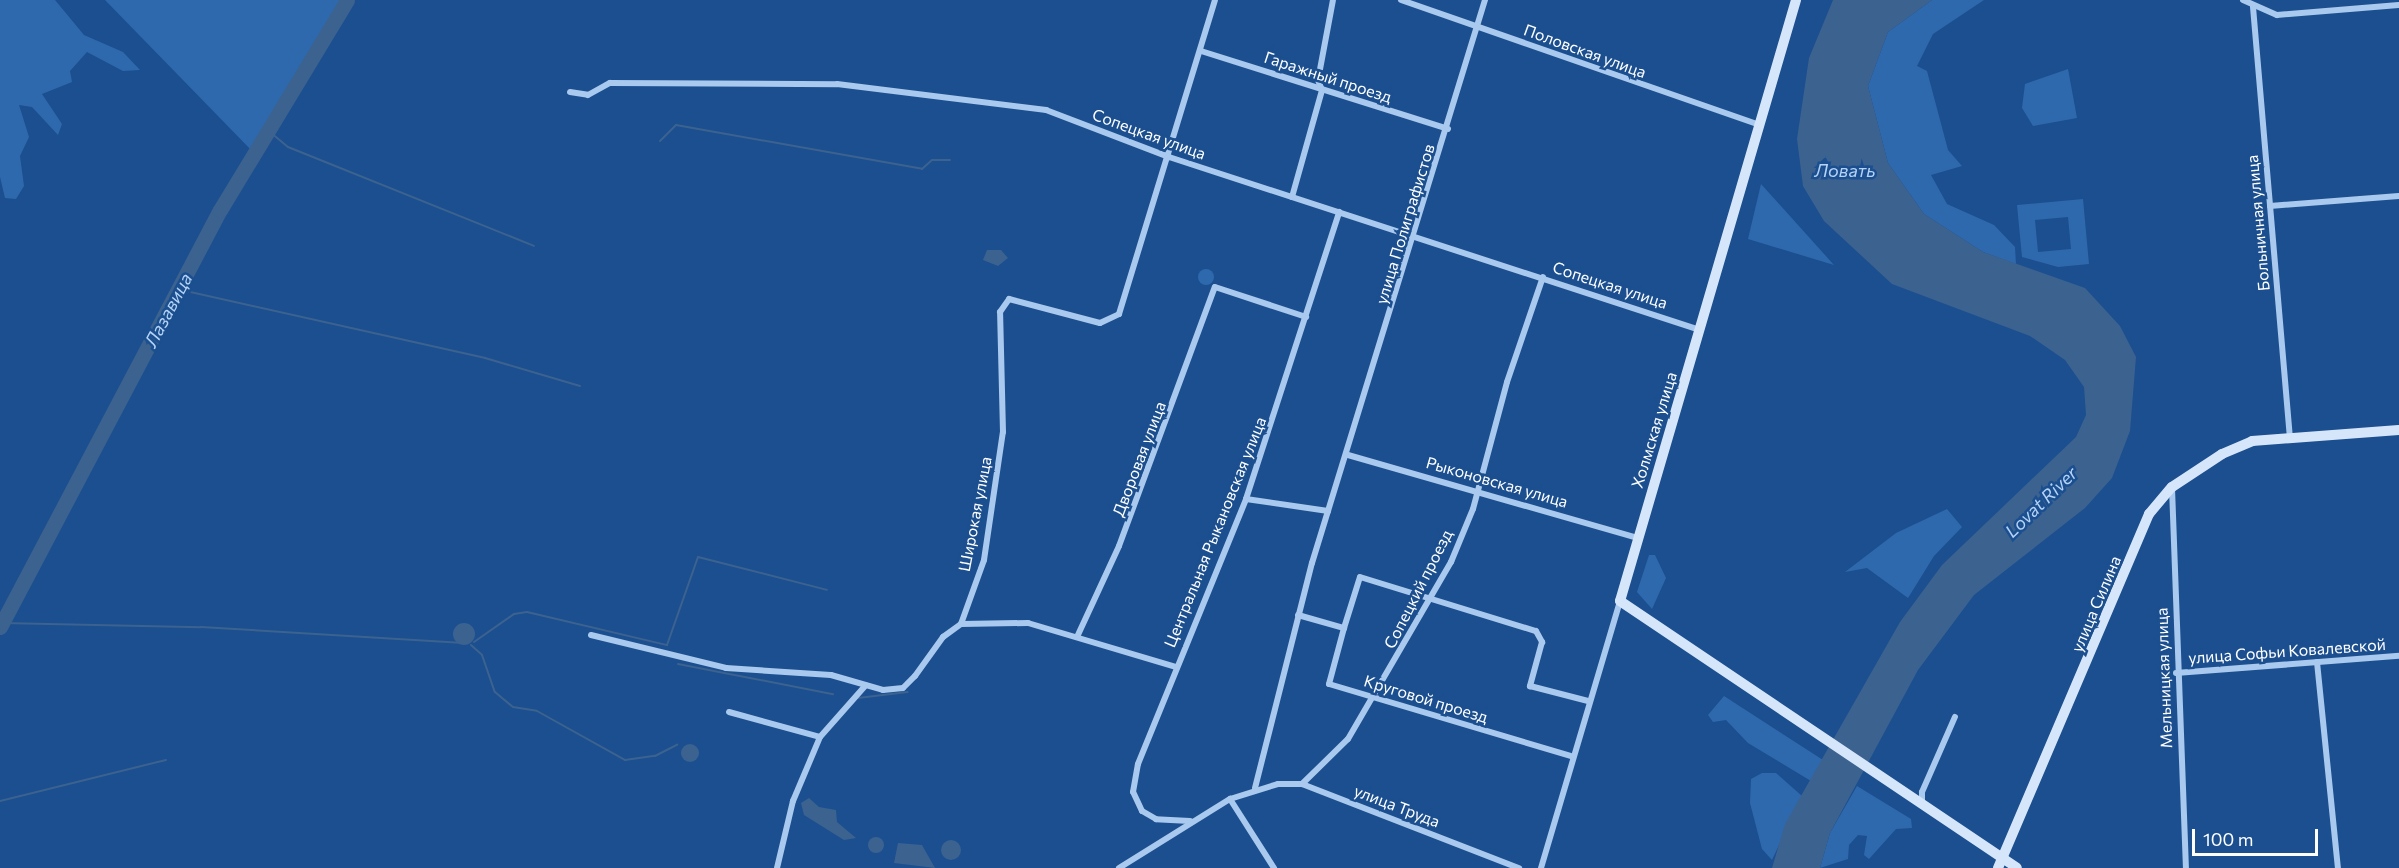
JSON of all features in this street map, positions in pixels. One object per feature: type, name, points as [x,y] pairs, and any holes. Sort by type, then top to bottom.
[{"type":"main road","name":"Холмская улица","points":[[1620,600],[1796,0]]},
{"type":"main road","name":"улица Силина","points":[[2000,863],[2150,514],[2172,487],[2222,454],[2252,441],[2290,436],[2399,430]]},
{"type":"main road","points":[[1620,600],[1881,774],[2000,863],[2017,868]]},
{"type":"street","points":[[1169,157],[1215,0]]},
{"type":"street","points":[[1292,197],[1322,90],[1318,80],[1333,0]]},
{"type":"street","name":"Половская улица","points":[[1401,0],[1761,125]]},
{"type":"street","name":"улица Полиграфистов","points":[[1328,511],[1348,455],[1416,236],[1485,0]]},
{"type":"street","points":[[2243,0],[2253,7],[2277,15],[2399,5]]},
{"type":"street","name":"Больничная улица","points":[[2253,7],[2290,436]]},
{"type":"street","name":"Гаражный проезд","points":[[1201,51],[1448,129]]},
{"type":"street","name":"Сопецкая улица","points":[[570,93],[588,95],[610,83],[837,84],[1046,110],[1169,157],[1701,330]]},
{"type":"street","name":"Широкая улица","points":[[962,624],[984,560],[997,491],[1006,370],[1000,312],[1009,299],[1100,323],[1119,314],[1169,157]]},
{"type":"street","points":[[2270,206],[2399,196]]},
{"type":"street","name":"Центральная Рыкановская улица","points":[[1190,821],[1156,819],[1142,811],[1133,792],[1138,764],[1246,499],[1339,212]]},
{"type":"street","name":"Сопецкий проезд","points":[[1302,784],[1348,740],[1432,599],[1479,489],[1543,277]]},
{"type":"street","name":"Дворовая улица","points":[[1077,637],[1124,535],[1215,287],[1306,317]]},
{"type":"street","name":"Рыконовская улица","points":[[1348,455],[1479,489],[1637,538]]},
{"type":"street","name":"Мельницкая улица","points":[[2172,487],[2176,673],[2186,868]]},
{"type":"street","points":[[1119,868],[1190,821],[1259,787],[1298,615],[1328,511],[1246,499]]},
{"type":"street","name":"Круговой проезд","points":[[1571,756],[1329,684],[1360,577],[1536,631],[1542,642],[1530,686],[1588,701]]},
{"type":"street","name":"Холмская улица","points":[[1541,868],[1571,756],[1620,600]]},
{"type":"street","points":[[1298,615],[1344,628]]},
{"type":"street","points":[[591,635],[726,668],[831,675],[866,685],[903,688],[943,638],[962,624],[1029,623],[1176,667]]},
{"type":"street","name":"улица Софьи Ковалевской","points":[[2176,673],[2399,657]]},
{"type":"street","points":[[2317,662],[2338,868]]},
{"type":"street","points":[[777,868],[793,801],[820,737],[866,685]]},
{"type":"street","points":[[729,712],[820,737]]},
{"type":"street","points":[[1922,803],[1922,792],[1955,717]]},
{"type":"street","name":"улица Труда","points":[[1259,787],[1302,784],[1519,868]]},
{"type":"street","points":[[1230,800],[1274,868]]},
{"type":"shaded area","points":[[0,0],[55,0],[84,35],[123,52],[140,70],[123,71],[87,52],[70,71],[72,82],[42,94],[62,124],[58,135],[32,107],[19,105],[29,137],[20,156],[24,186],[16,199],[5,198],[0,177]]},
{"type":"shaded area","points":[[105,0],[340,0],[255,154]]},
{"type":"shaded area","points":[[1932,0],[1984,0],[1933,34],[1917,66],[1927,71],[1948,150],[1962,166],[1931,175],[1947,204],[1994,225],[2015,247],[2016,264],[1983,252],[1924,214],[1888,163],[1868,86],[1888,32]]},
{"type":"shaded area","points":[[2068,69],[2077,118],[2033,126],[2022,108],[2025,84]]},
{"type":"shaded area","points":[[1761,184],[1834,265],[1748,239]]},
{"type":"shaded area","points":[[2083,199],[2089,264],[2058,267],[2022,257],[2017,205]],"holes":[[[2068,217],[2071,249],[2038,252],[2035,220]]]},
{"type":"shaded area","points":[[1203,269],[1209,269],[1214,277],[1212,283],[1203,285],[1198,280],[1198,274]]},
{"type":"shaded area","points":[[1947,509],[1962,527],[1934,556],[1908,598],[1867,568],[1845,572],[1896,533]]},
{"type":"shaded area","points":[[1649,555],[1655,555],[1666,578],[1652,609],[1637,592]]},
{"type":"shaded area","points":[[1724,696],[1823,760],[1811,781],[1748,743],[1726,720],[1713,722],[1708,715]]},
{"type":"shaded area","points":[[1762,773],[1776,773],[1802,796],[1772,860],[1762,849],[1750,803],[1751,779]]},
{"type":"shaded area","points":[[1857,786],[1911,819],[1912,828],[1896,829],[1869,859],[1864,855],[1867,836],[1858,835],[1849,845],[1848,859],[1820,868],[1830,833]]},
{"type":"water","name":"Ловать","points":[[1833,0],[1932,0],[1888,32],[1868,86],[1888,163],[1924,214],[1983,252],[2085,288],[2120,326],[2136,357],[2130,431],[2112,478],[2085,508],[1974,595],[1918,670],[1830,833],[1820,868],[1772,868],[1785,824],[1900,622],[1942,565],[2076,437],[2086,415],[2084,387],[2065,360],[2030,336],[1892,284],[1824,221],[1803,186],[1797,139],[1809,58]]},
{"type":"water","points":[[987,250],[1001,250],[1008,258],[998,266],[983,260]]},
{"type":"water","points":[[464,623],[472,626],[475,634],[472,642],[464,645],[456,642],[453,634],[456,626]]},
{"type":"water","points":[[690,744],[696,747],[699,753],[696,759],[690,762],[684,759],[681,753],[684,747]]},
{"type":"water","points":[[809,798],[819,807],[836,810],[837,822],[856,838],[844,840],[804,815],[801,803]]},
{"type":"water","points":[[873,837],[879,837],[884,845],[882,851],[873,853],[868,848],[868,842]]},
{"type":"water","points":[[951,840],[958,843],[961,850],[958,857],[951,860],[944,857],[941,850],[944,843]]},
{"type":"water","points":[[898,843],[922,845],[935,868],[894,863]]},
{"type":"waterway","name":"Лазавица","points":[[0,627],[220,210],[347,0]]},
{"type":"waterway","points":[[660,141],[676,125],[922,169],[932,160],[950,160]]},
{"type":"waterway","points":[[270,132],[288,147],[534,246]]},
{"type":"waterway","points":[[177,289],[485,358],[580,386]]},
{"type":"waterway","points":[[474,642],[514,614],[527,612],[667,645],[698,557],[827,590]]},
{"type":"waterway","points":[[2,623],[201,627],[460,643]]},
{"type":"waterway","points":[[471,645],[482,655],[495,692],[513,707],[537,711],[625,760],[655,756],[677,745]]},
{"type":"waterway","points":[[678,664],[833,694]]},
{"type":"waterway","points":[[858,698],[908,692]]},
{"type":"waterway","points":[[0,801],[166,760]]},
{"type":"water label","name":"Lovat River","points":[[2041,502]]}]
